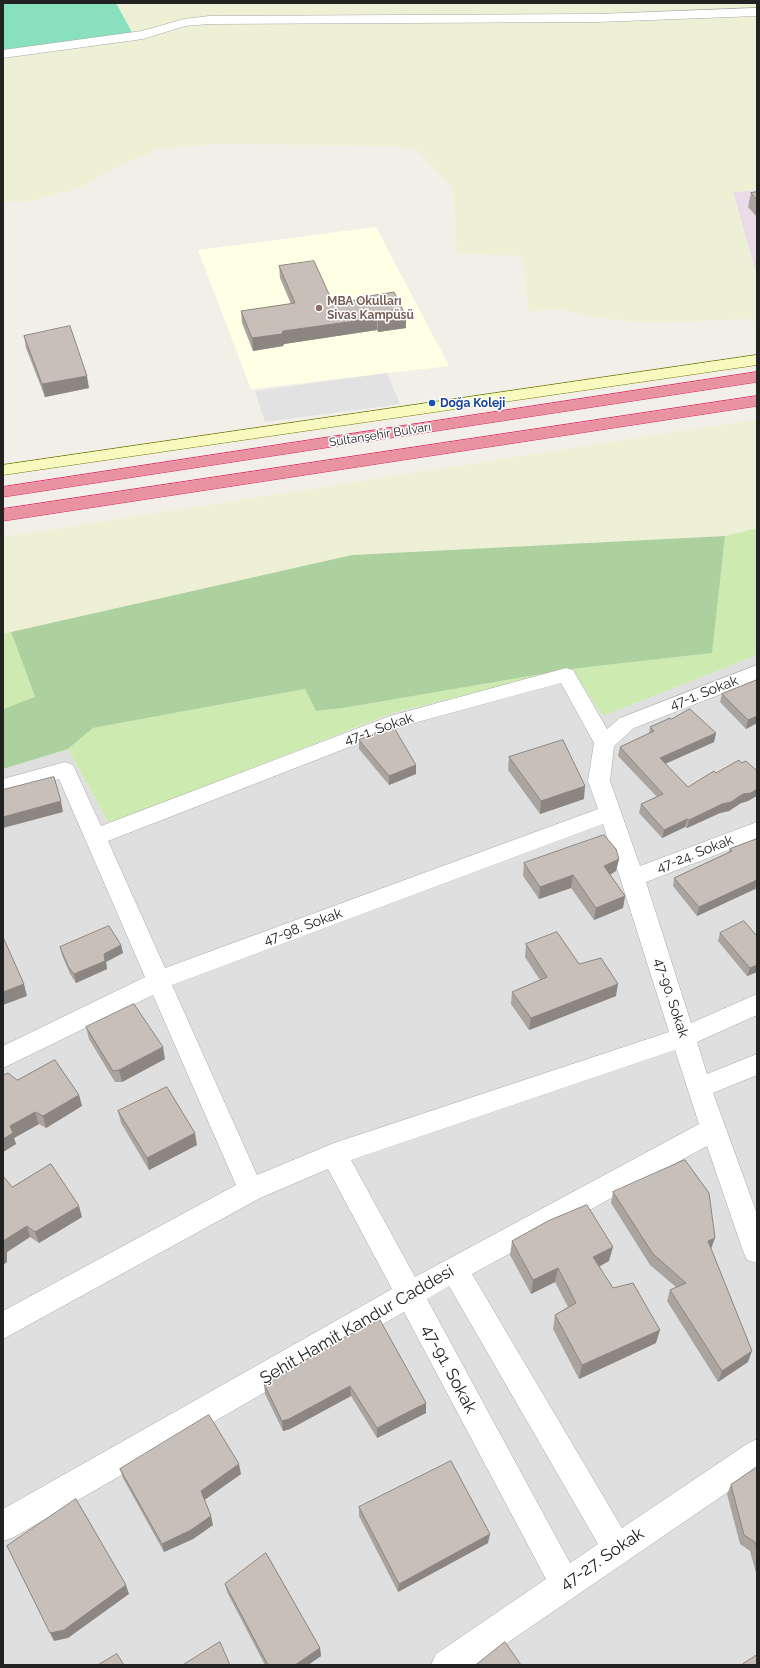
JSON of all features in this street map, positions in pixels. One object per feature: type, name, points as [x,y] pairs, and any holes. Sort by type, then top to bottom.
[{"type":"highway","name":"Sultanşehir Bulvarı","points":[[3,492],[757,377]]},
{"type":"highway","name":"Sultanşehir Bulvarı","points":[[3,515],[757,401]]},
{"type":"street","points":[[3,54],[143,35],[184,23],[209,20],[598,18],[757,12]]},
{"type":"street","name":"Sultanşehir Bulvarı","points":[[3,470],[757,360]]},
{"type":"street","name":"47-1. Sokak","points":[[95,837],[397,721],[566,676],[604,742],[627,724],[757,672]]},
{"type":"street","name":"47-90. Sokak","points":[[604,742],[599,781],[633,878],[699,1088],[757,1251]]},
{"type":"street","points":[[3,787],[65,770],[160,980],[251,1190]]},
{"type":"street","name":"47-98. Sokak","points":[[3,1058],[160,980],[610,813]]},
{"type":"street","name":"47-24. Sokak","points":[[633,878],[757,830]]},
{"type":"street","points":[[3,1326],[251,1190],[334,1154],[683,1037],[757,1004]]},
{"type":"street","points":[[699,1088],[757,1064]]},
{"type":"street","name":"Şehit Hamit Kandur Caddesi","points":[[3,1526],[454,1269],[714,1130]]},
{"type":"street","name":"47-91. Sokak","points":[[334,1154],[565,1584]]},
{"type":"street","points":[[454,1269],[617,1548]]},
{"type":"street","name":"47-27. Sokak","points":[[447,1665],[757,1454]]},
{"type":"shaded area","points":[[116,3],[757,3],[757,190],[733,192],[757,278],[757,326],[750,319],[650,323],[591,317],[558,309],[528,312],[523,256],[457,254],[453,188],[414,148],[344,145],[217,144],[159,149],[119,166],[79,188],[35,200],[3,203],[3,52],[133,35]]},
{"type":"shaded area","points":[[757,190],[757,278],[733,192]]},
{"type":"shaded area","name":"MBA Okulları Sivas Kampüsü","points":[[376,227],[449,366],[251,389],[198,250]]},
{"type":"shaded area","points":[[387,373],[400,404],[265,422],[255,391]]},
{"type":"shaded area","points":[[757,419],[757,528],[725,536],[352,555],[3,634],[3,537]]},
{"type":"shaded area","points":[[757,655],[757,1665],[3,1665],[3,769],[68,749],[109,824],[394,713],[571,669],[603,716]]},
{"type":"green space","points":[[3,3],[116,3],[134,36],[3,52]]},
{"type":"green space","points":[[757,528],[757,655],[603,716],[571,669],[711,653],[725,536]]},
{"type":"green space","points":[[725,536],[712,653],[571,669],[343,708],[316,711],[305,689],[93,728],[68,749],[3,769],[3,709],[35,697],[11,632],[352,555]]},
{"type":"green space","points":[[11,632],[35,698],[3,709],[3,634]]},
{"type":"green space","points":[[571,669],[393,713],[109,824],[68,749],[93,728],[305,689],[316,711],[343,708]]},
{"type":"building","points":[[757,192],[757,200],[751,193]]},
{"type":"building","points":[[314,261],[333,303],[371,298],[370,296],[394,292],[406,316],[378,320],[377,318],[283,331],[282,334],[252,338],[241,311],[295,303],[279,266]]},
{"type":"building","points":[[70,326],[87,376],[42,384],[24,336]]},
{"type":"building","points":[[757,680],[757,716],[748,720],[722,694]]},
{"type":"building","points":[[690,709],[716,733],[660,758],[688,787],[714,771],[716,773],[739,760],[741,763],[746,761],[757,771],[757,789],[751,793],[743,794],[731,802],[722,804],[664,830],[641,804],[663,794],[620,747],[654,731],[650,727],[670,718],[671,719]]},
{"type":"building","points":[[393,726],[416,765],[389,776],[359,740]]},
{"type":"building","points":[[563,740],[585,786],[541,801],[509,757]]},
{"type":"building","points":[[54,777],[61,801],[3,817],[3,790]]},
{"type":"building","points":[[604,835],[616,849],[619,859],[604,866],[625,896],[596,908],[573,875],[540,887],[524,863]]},
{"type":"building","points":[[757,839],[757,880],[699,907],[674,878],[732,851],[730,849]]},
{"type":"building","points":[[744,921],[757,936],[757,965],[750,968],[720,933]]},
{"type":"building","points":[[109,926],[121,945],[104,954],[105,961],[74,974],[68,966],[60,947]]},
{"type":"building","points":[[557,932],[579,964],[601,958],[618,984],[531,1018],[512,992],[547,977],[526,944]]},
{"type":"building","points":[[3,937],[24,984],[3,992]]},
{"type":"building","points":[[134,1004],[163,1047],[119,1070],[113,1071],[86,1027]]},
{"type":"building","points":[[55,1060],[79,1095],[43,1116],[35,1112],[10,1126],[13,1133],[3,1139],[3,1075],[8,1073],[17,1080]]},
{"type":"building","points":[[167,1087],[195,1133],[147,1158],[118,1111]]},
{"type":"building","points":[[685,1160],[709,1193],[715,1238],[708,1241],[752,1351],[722,1371],[670,1290],[686,1283],[653,1254],[613,1192]]},
{"type":"building","points":[[51,1164],[79,1206],[35,1232],[27,1226],[3,1241],[3,1178],[4,1177],[12,1187]]},
{"type":"building","points":[[587,1205],[613,1247],[593,1257],[613,1288],[633,1283],[660,1330],[582,1365],[555,1315],[576,1303],[558,1268],[533,1280],[512,1241],[548,1221]]},
{"type":"building","points":[[380,1320],[426,1403],[377,1428],[350,1386],[289,1419],[282,1421],[264,1384],[343,1338]]},
{"type":"building","points":[[209,1415],[239,1464],[201,1491],[211,1516],[191,1530],[162,1544],[120,1469]]},
{"type":"building","points":[[451,1461],[490,1534],[399,1584],[359,1507]]},
{"type":"building","points":[[757,1467],[757,1550],[755,1542],[744,1535],[731,1485]]},
{"type":"building","points":[[76,1499],[126,1585],[64,1630],[50,1633],[7,1546]]},
{"type":"building","points":[[266,1553],[320,1648],[295,1665],[268,1665],[225,1584]]},
{"type":"building","points":[[220,1642],[230,1665],[183,1665]]},
{"type":"building","points":[[505,1642],[521,1665],[476,1665]]},
{"type":"building","points":[[117,1654],[124,1665],[98,1665]]},
{"type":"building","points":[[757,1655],[757,1665],[743,1665],[743,1664]]},
{"type":"place","name":"MBA Okulları Sivas Kampüsü","points":[[319,308]]},
{"type":"place","name":"Doğa Koleji","points":[[432,403]]}]
